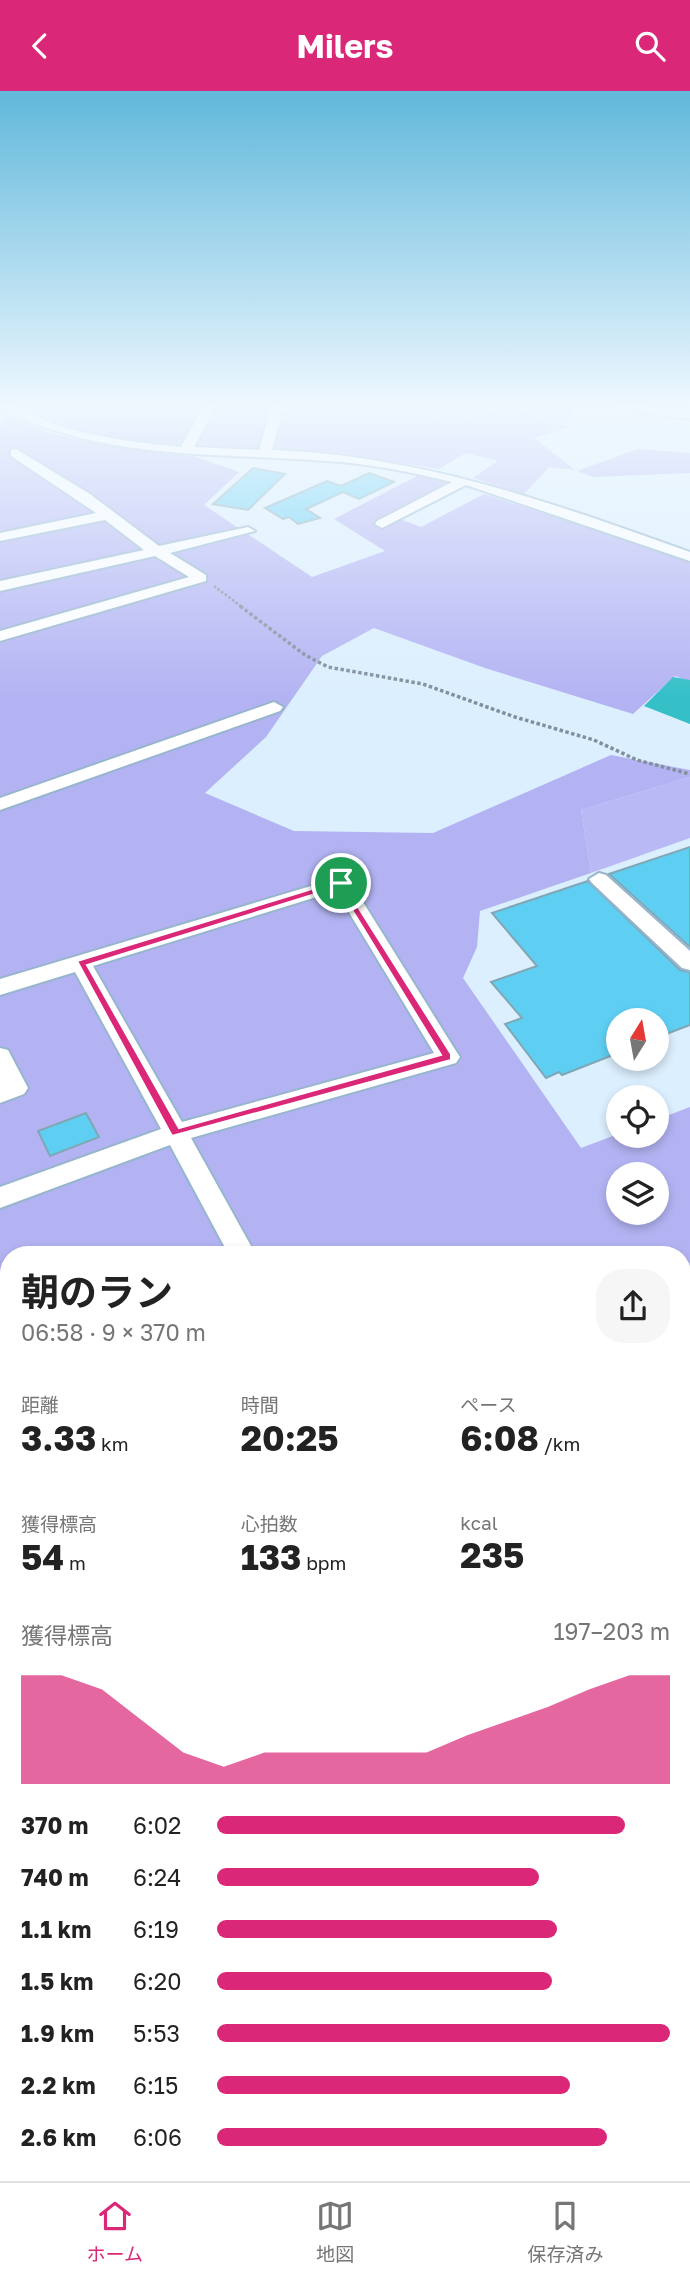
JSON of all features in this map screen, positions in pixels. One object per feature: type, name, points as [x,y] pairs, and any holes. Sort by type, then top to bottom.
[{"type":"street","points":[[90,503],[158,552],[201,577]]},
{"type":"street","points":[[382,524],[423,503]]},
{"type":"street","points":[[524,503],[690,557]]},
{"type":"street","points":[[0,537],[107,515]]},
{"type":"street","points":[[0,586],[248,531]]},
{"type":"street","points":[[0,636],[201,577]]},
{"type":"street","points":[[0,804],[274,707]]},
{"type":"street","points":[[599,879],[690,963]]},
{"type":"street","points":[[0,987],[341,883],[448,1057],[176,1133],[0,1198]]},
{"type":"street","points":[[81,963],[238,1246]]},
{"type":"street","points":[[0,1056],[16,1088],[0,1094]]},
{"type":"path","points":[[201,577],[249,610],[306,656],[328,667],[423,684],[515,717],[594,740],[637,759],[690,774]]},
{"type":"shaded area","points":[[0,503],[207,503],[204,505],[312,577],[385,551],[334,519],[366,503],[417,503],[392,516],[421,527],[468,503],[511,503],[690,560],[690,682],[675,676],[633,714],[485,668],[374,628],[322,656],[266,737],[205,793],[294,831],[433,833],[611,755],[690,770],[690,777],[581,810],[591,873],[480,911],[477,947],[463,978],[581,1148],[606,1139],[606,1148],[669,1148],[669,1115],[690,1107],[690,1246],[0,1246]]},
{"type":"shaded area","points":[[673,677],[690,680],[690,724],[644,706]]},
{"type":"shaded area","points":[[690,777],[690,838],[591,873],[581,810]]},
{"type":"building","points":[[215,503],[256,503],[248,510],[213,504]]},
{"type":"building","points":[[278,503],[320,503],[306,509],[320,518],[298,524],[289,517],[283,519],[265,508]]},
{"type":"building","points":[[690,847],[690,947],[609,874]]},
{"type":"building","points":[[588,881],[680,970],[690,972],[690,1025],[669,1033],[669,1008],[606,1008],[606,1058],[562,1075],[559,1072],[546,1078],[505,1024],[522,1018],[491,982],[537,966],[492,913]]},
{"type":"building","points":[[86,1113],[99,1137],[50,1156],[38,1131]]},
{"type":"route","points":[[341,883],[448,1057],[176,1133],[81,963],[341,883]]}]
